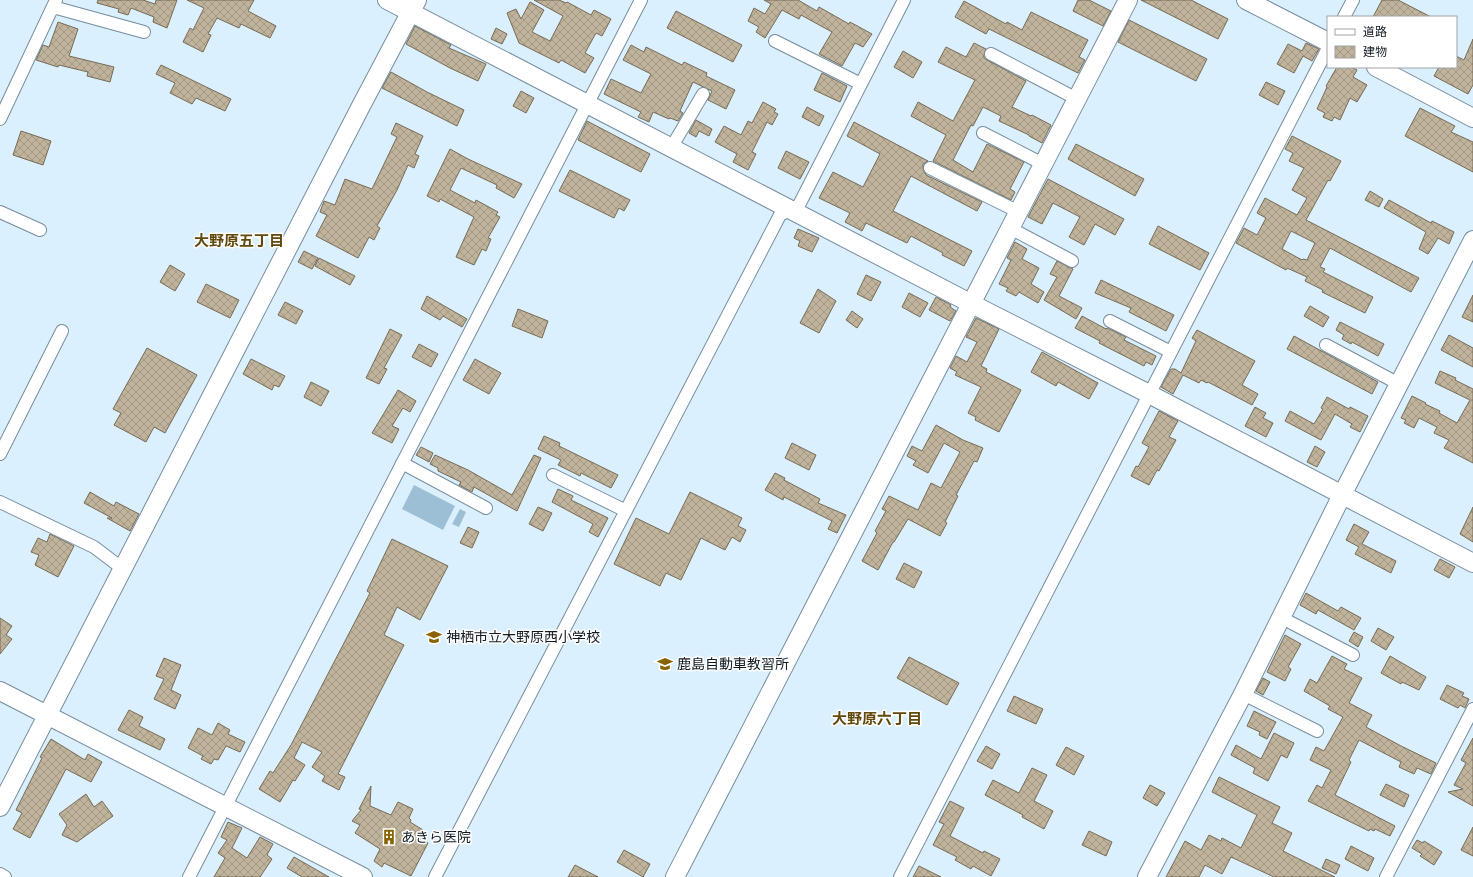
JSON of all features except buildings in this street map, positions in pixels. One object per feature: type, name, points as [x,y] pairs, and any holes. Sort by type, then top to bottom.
[{"type":"street","points":[[386,0],[414,6],[588,105],[972,304],[1150,394],[1473,563]]},
{"type":"street","points":[[188,877],[641,0]]},
{"type":"street","points":[[435,877],[780,215],[799,205],[904,0]]},
{"type":"street","points":[[675,877],[1128,0]]},
{"type":"street","points":[[1246,0],[1327,41]]},
{"type":"street","points":[[1345,16],[1353,0]]},
{"type":"street","points":[[0,119],[54,3],[144,32]]},
{"type":"street","points":[[0,807],[360,106],[414,6]]},
{"type":"street","points":[[775,41],[861,84]]},
{"type":"street","points":[[900,877],[1327,50]]},
{"type":"street","points":[[991,54],[1077,99]]},
{"type":"street","points":[[1378,68],[1473,118]]},
{"type":"street","points":[[671,148],[703,94]]},
{"type":"street","points":[[983,133],[1043,164]]},
{"type":"street","points":[[930,168],[1019,212]]},
{"type":"street","points":[[0,212],[40,230]]},
{"type":"street","points":[[1010,228],[1072,261]]},
{"type":"street","points":[[1148,877],[1282,618],[1342,495],[1473,240]]},
{"type":"street","points":[[1110,321],[1171,352]]},
{"type":"street","points":[[0,454],[62,331]]},
{"type":"street","points":[[1326,345],[1399,384]]},
{"type":"street","points":[[402,463],[486,508]]},
{"type":"street","points":[[554,475],[626,511]]},
{"type":"street","points":[[0,502],[94,547],[123,569]]},
{"type":"street","points":[[1282,618],[1353,655]]},
{"type":"street","points":[[0,691],[363,877]]},
{"type":"street","points":[[1243,694],[1318,732]]},
{"type":"street","points":[[1386,877],[1473,709]]},
{"type":"street","points":[[0,874],[5,877]]},
{"type":"shaded area","points":[[414,485],[455,506],[443,530],[402,509]]},
{"type":"shaded area","points":[[460,509],[466,512],[459,527],[452,524]]},
{"type":"place","name":"神栖市立大野原西小学校","points":[[434,637]]},
{"type":"place","name":"鹿島自動車教習所","points":[[665,664]]},
{"type":"place","name":"あきら医院","points":[[389,837]]},
{"type":"district","name":"大野原五丁目","points":[[239,241]]},
{"type":"district","name":"大野原六丁目","points":[[877,719]]}]
